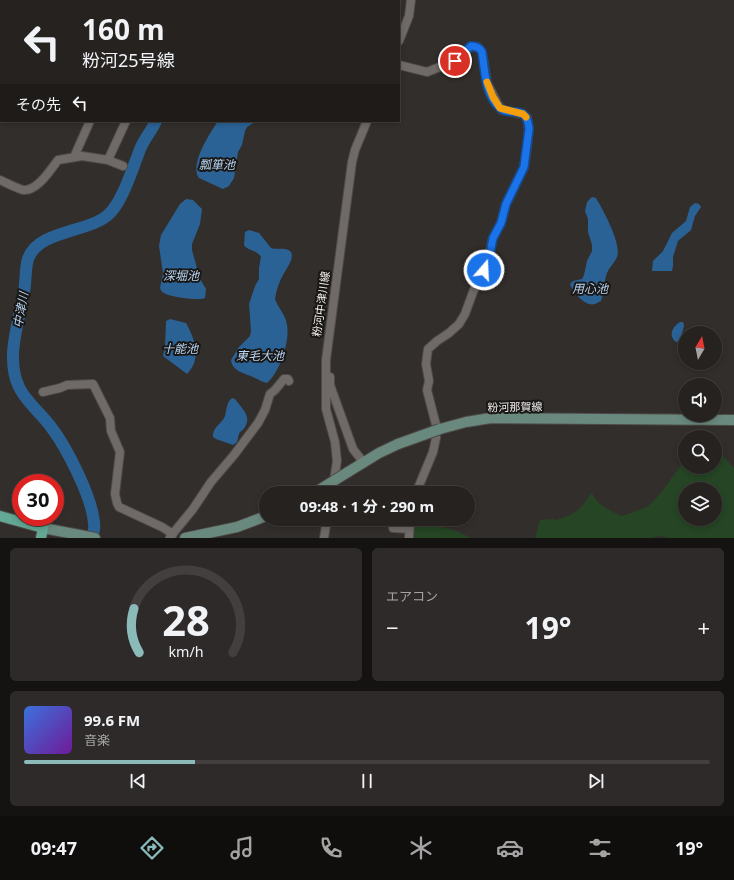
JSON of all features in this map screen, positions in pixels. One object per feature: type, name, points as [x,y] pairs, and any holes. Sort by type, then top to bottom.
[{"type":"main road","name":"粉河那賀線","points":[[324,486],[364,462],[398,444],[440,429],[466,422],[491,418],[734,420]]},
{"type":"main road","points":[[0,516],[42,533],[70,534],[95,538]]},
{"type":"main road","points":[[185,538],[237,527],[259,519]]},
{"type":"street","points":[[400,38],[409,16],[411,0]]},
{"type":"street","points":[[400,65],[427,72],[455,61],[471,46],[478,47],[482,52],[487,83],[496,103],[502,110],[523,114],[527,118],[529,129],[524,167],[506,204],[501,223],[493,238],[487,263],[473,292],[468,308],[459,324],[428,349],[426,364],[429,381],[427,390],[436,425],[436,438],[433,452],[419,486]]},
{"type":"street","points":[[74,157],[90,122]]},
{"type":"street","points":[[108,160],[126,122]]},
{"type":"street","name":"粉河中津川線","points":[[333,486],[337,461],[335,442],[326,409],[327,340],[352,162],[355,150],[367,122]]},
{"type":"street","points":[[0,180],[24,190],[30,189],[46,176],[58,160],[74,157],[108,160],[123,166]]},
{"type":"street","points":[[326,361],[330,363],[330,385],[347,435],[353,449],[364,462]]},
{"type":"street","points":[[43,392],[68,385],[93,384],[110,418],[111,431],[120,452],[115,494],[119,507],[162,527],[171,536],[193,509],[211,482],[258,423],[265,410],[270,394],[284,379],[288,379],[288,382]]},
{"type":"street","points":[[324,538],[326,526]]},
{"type":"street","points":[[393,528],[409,534]]},
{"type":"green space","points":[[723,456],[734,468],[734,538],[670,538],[659,536],[651,538],[535,538],[540,520],[555,520],[573,514],[584,504],[592,492],[596,500],[609,510],[622,516],[647,507],[660,494],[678,469],[678,474],[722,474]]},
{"type":"green space","points":[[414,526],[440,526],[457,531],[471,538],[413,538]]},
{"type":"water","name":"瓢箪池","points":[[217,122],[255,122],[247,127],[245,131],[242,145],[238,152],[234,178],[229,186],[223,189],[199,178],[197,172],[199,157],[210,133]]},
{"type":"water","name":"用心池","points":[[592,197],[596,198],[607,219],[617,244],[618,251],[617,257],[607,273],[601,301],[596,304],[583,301],[570,284],[573,281],[582,279],[587,261],[592,251],[592,245],[588,232],[588,219],[585,211],[587,202]]},
{"type":"water","name":"深堀池","points":[[186,199],[193,200],[202,209],[200,224],[192,244],[192,250],[200,279],[206,289],[205,298],[202,299],[172,296],[161,291],[160,288],[163,273],[159,246],[161,235],[180,204]]},
{"type":"water","points":[[695,203],[699,204],[701,207],[695,216],[691,230],[678,241],[673,257],[672,271],[652,271],[653,261],[663,251],[672,233],[686,221],[690,207]]},
{"type":"water","name":"東毛大池","points":[[249,230],[259,233],[271,248],[286,249],[292,254],[291,260],[280,281],[275,299],[286,321],[288,332],[287,339],[280,364],[272,378],[267,383],[239,371],[234,367],[231,360],[239,347],[250,336],[249,304],[259,279],[261,257],[244,245],[245,232]]},
{"type":"water","name":"十能池","points":[[170,319],[186,323],[194,342],[196,355],[192,368],[187,374],[163,356],[165,347],[166,321]]},
{"type":"water","points":[[680,322],[683,322],[684,326],[678,326],[678,342],[676,342],[672,337],[672,332],[675,326]]},
{"type":"water","points":[[232,398],[235,399],[243,409],[247,419],[247,423],[240,433],[237,442],[233,445],[213,437],[214,431],[224,419],[228,404]]},
{"type":"waterway","name":"中津川","points":[[93,538],[94,525],[92,512],[89,500],[78,473],[57,436],[25,397],[19,387],[13,364],[14,340],[24,292],[27,263],[33,250],[42,242],[52,237],[99,221],[108,215],[123,193],[141,147],[155,122]]},
{"type":"slow traffic","points":[[487,82],[496,103],[502,110],[517,112],[526,117]]},
{"type":"route","points":[[455,61],[471,46],[481,49],[487,83],[496,103],[502,110],[523,114],[529,122],[524,167],[508,198],[501,223],[493,238],[489,258],[484,270]]}]
